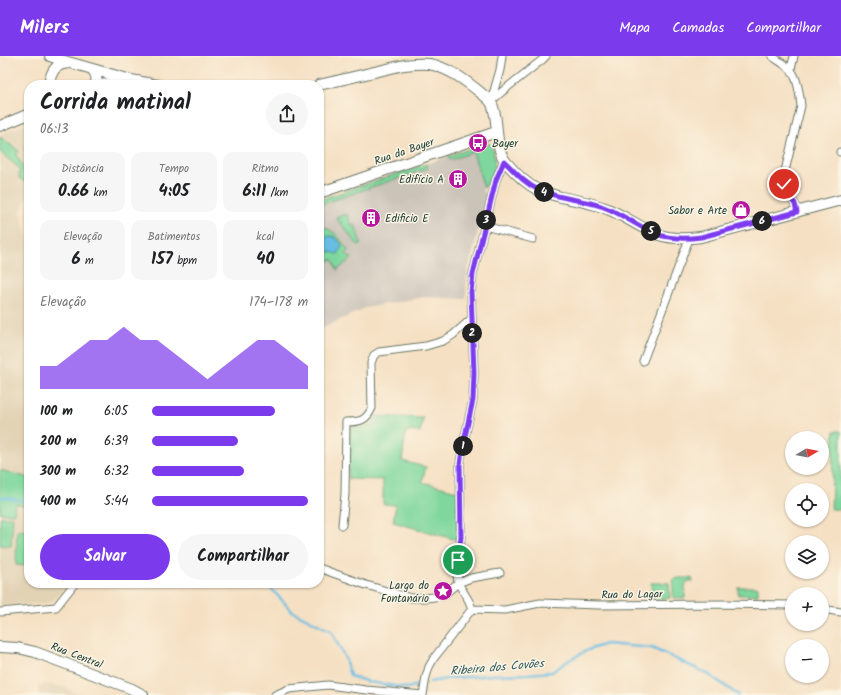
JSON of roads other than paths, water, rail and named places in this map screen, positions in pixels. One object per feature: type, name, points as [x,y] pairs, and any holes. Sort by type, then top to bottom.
[{"type":"street","points":[[50,56],[131,80]]},
{"type":"street","points":[[50,56],[52,74]]},
{"type":"street","points":[[491,102],[500,70],[502,56]]},
{"type":"street","points":[[491,102],[546,56]]},
{"type":"street","points":[[772,56],[790,70],[795,76],[801,106],[783,179],[786,191],[795,204],[797,212]]},
{"type":"street","points":[[790,70],[794,56]]},
{"type":"street","points":[[324,84],[404,65],[417,64],[428,60],[467,81],[491,102],[495,115],[496,132],[504,161],[529,184],[539,191],[604,207],[643,228],[657,234],[678,239],[701,237],[841,200]]},
{"type":"street","points":[[50,80],[58,66],[64,63],[70,63]]},
{"type":"street","points":[[92,68],[97,78],[96,80]]},
{"type":"street","points":[[0,126],[24,115]]},
{"type":"street","name":"Rua da Bayer","points":[[324,191],[496,132]]},
{"type":"street","points":[[274,695],[290,689],[328,685],[423,695],[426,677],[434,658],[472,609],[458,583],[457,571],[461,537],[460,465],[473,400],[474,373],[471,292],[473,274],[496,180],[504,161]]},
{"type":"street","points":[[485,226],[533,239]]},
{"type":"street","points":[[643,361],[689,239]]},
{"type":"street","points":[[342,525],[345,494],[346,422],[359,422],[365,419],[372,408],[372,363],[374,355],[379,352],[426,346],[443,341],[453,335],[472,319]]},
{"type":"street","points":[[324,570],[366,585],[411,598],[442,596],[458,583],[471,578],[500,573]]},
{"type":"street","points":[[0,612],[56,607],[71,588]]},
{"type":"street","name":"Rua do Lagar","points":[[472,609],[505,610],[540,603],[600,605],[785,605]]},
{"type":"street","points":[[829,610],[841,612]]},
{"type":"street","name":"Rua Central","points":[[0,647],[18,648],[35,652],[143,695]]},
{"type":"water","points":[[329,236],[335,237],[338,240],[342,245],[338,254],[327,251],[324,252],[324,238]]},
{"type":"waterway","name":"Ribeira dos Covões","points":[[0,497],[24,501]]},
{"type":"waterway","name":"Ribeira dos Covões","points":[[271,588],[292,611],[331,631],[345,658],[350,676],[369,682],[407,688],[418,685]]},
{"type":"waterway","name":"Ribeira dos Covões","points":[[430,682],[452,678],[552,672],[588,650],[606,644],[652,648],[708,674],[738,695]]},
{"type":"place","name":"Bayer","points":[[478,143]]},
{"type":"place","name":"Edifício A","points":[[458,179]]},
{"type":"place","name":"Sabor e Arte","points":[[741,210]]},
{"type":"place","name":"Edificio E","points":[[371,218]]},
{"type":"place","name":"Largo do Fontanário","points":[[443,591]]}]
